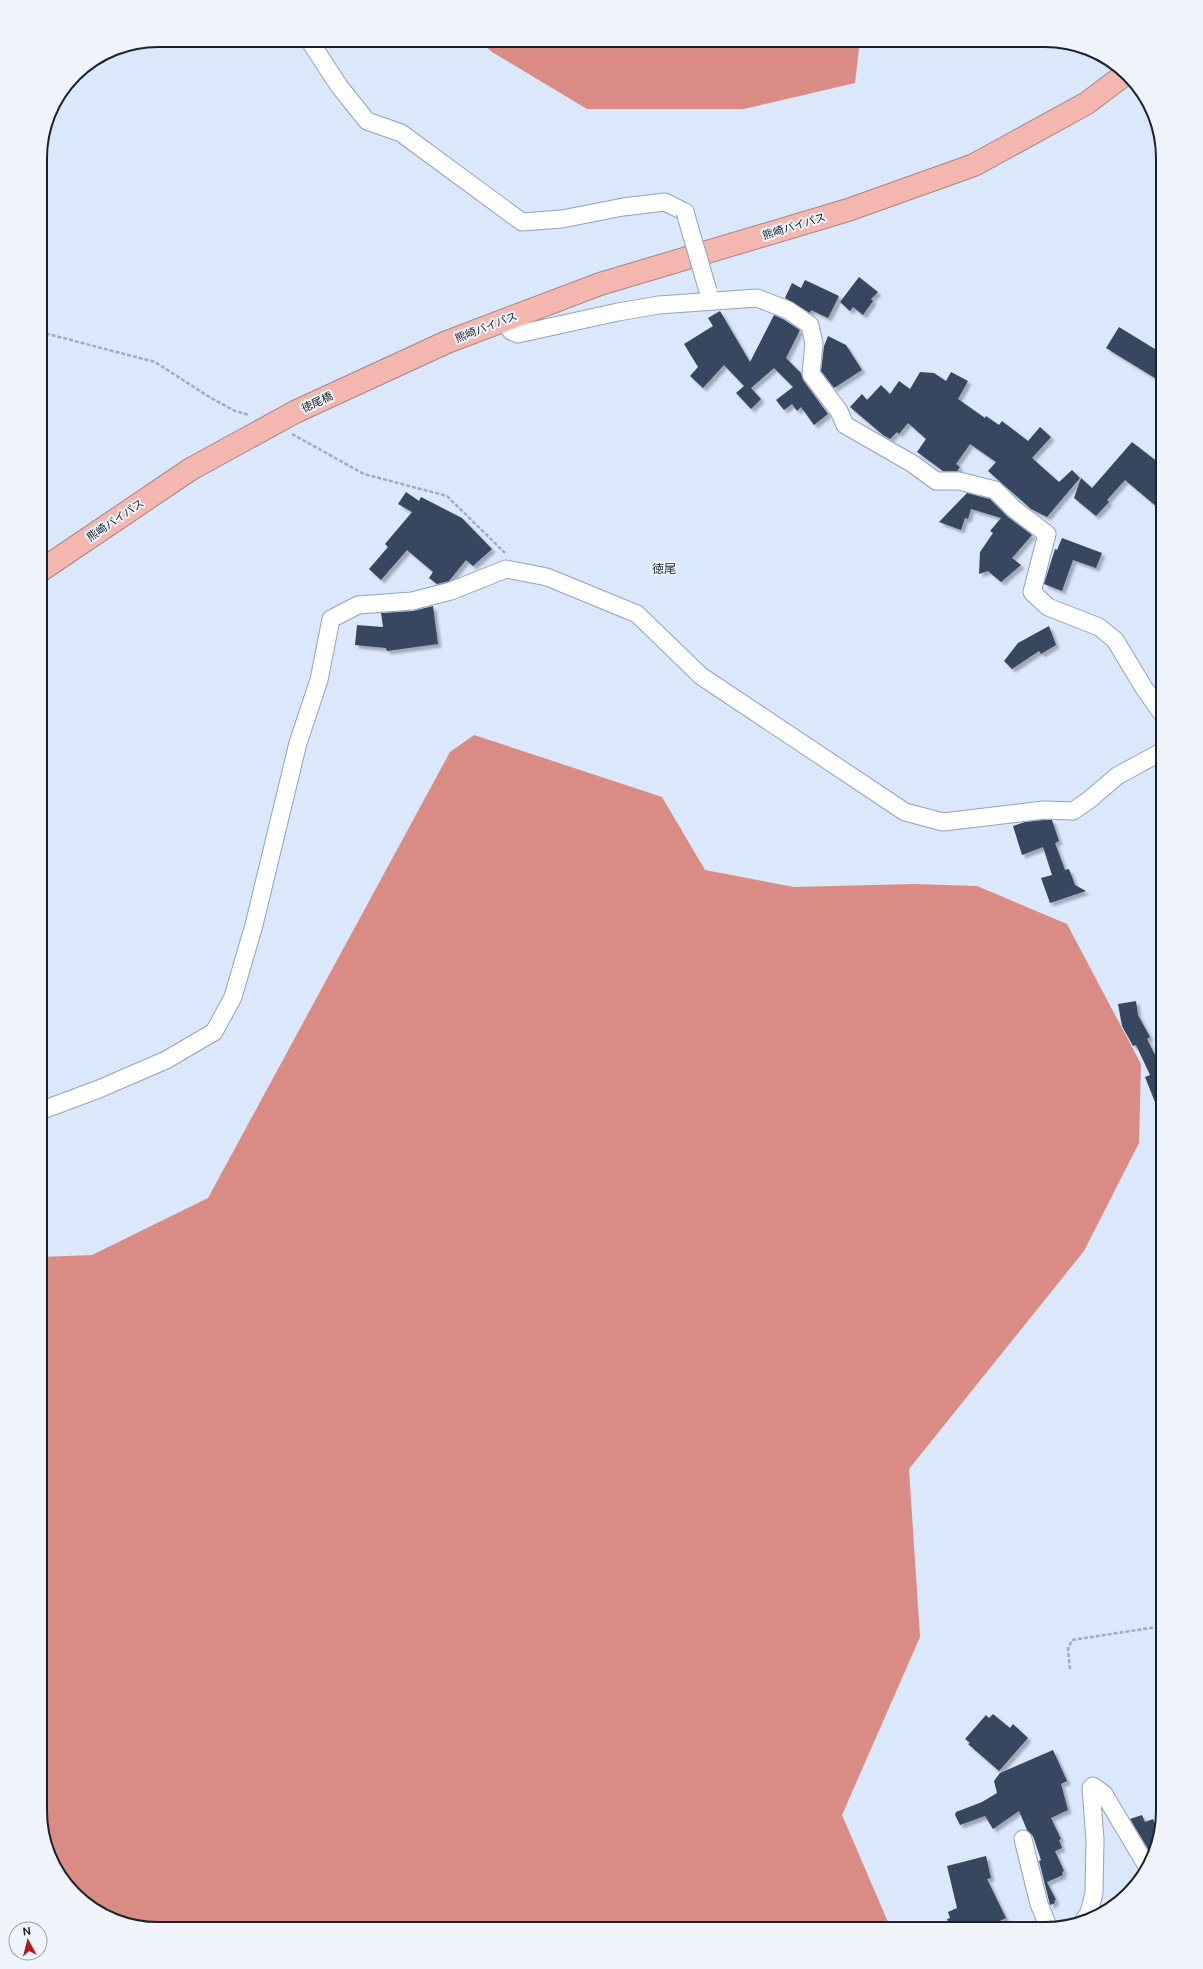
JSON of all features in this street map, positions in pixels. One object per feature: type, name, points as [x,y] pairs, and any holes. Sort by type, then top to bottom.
[{"type":"highway","name":"熊崎バイパス","points":[[447,342],[600,284],[848,210],[974,165],[1087,103],[1121,78]]},
{"type":"highway","name":"徳尾橋","points":[[191,469],[295,412],[447,342]]},
{"type":"highway","name":"熊崎バイパス","points":[[47,566],[191,469]]},
{"type":"street","points":[[314,47],[339,86],[368,121],[401,133],[522,222],[562,220],[623,207],[665,202],[685,212],[709,297]]},
{"type":"street","points":[[504,320],[511,331],[518,334],[618,312],[709,297],[758,298],[788,310],[810,325],[814,344],[812,374],[839,411],[845,425],[913,464],[936,482],[958,481],[995,490],[1014,509],[1047,534],[1032,592],[1048,607],[1099,627],[1115,640],[1156,705]]},
{"type":"street","points":[[47,1108],[99,1089],[166,1060],[214,1032],[233,997],[254,925],[298,743],[319,680],[331,619],[358,605],[412,601],[451,591],[506,569],[547,577],[636,614],[708,680],[905,812],[943,822],[1044,810],[1073,811],[1089,800],[1117,776],[1156,755]]},
{"type":"street","points":[[1089,1913],[1094,1893],[1095,1840],[1091,1788],[1093,1786],[1104,1794],[1144,1861]]},
{"type":"street","points":[[1023,1839],[1039,1904],[1046,1922]]},
{"type":"path","points":[[1070,1669],[1068,1649],[1072,1640],[1156,1627]]},
{"type":"shaded area","points":[[487,47],[859,47],[855,83],[744,109],[587,109],[492,52]]},
{"type":"shaded area","points":[[474,735],[662,797],[705,870],[794,887],[913,884],[977,886],[1067,924],[1141,1064],[1139,1143],[1084,1251],[909,1469],[920,1637],[842,1815],[888,1922],[151,1922],[122,1916],[109,1911],[96,1903],[75,1884],[66,1873],[58,1860],[53,1847],[47,1818],[47,1257],[92,1255],[208,1198],[450,752]]},
{"type":"building","points":[[859,277],[878,292],[871,299],[873,301],[863,315],[853,307],[850,311],[840,302]]},
{"type":"building","points":[[805,280],[839,296],[828,318],[811,310],[810,313],[785,298],[792,283],[801,288]]},
{"type":"building","points":[[720,311],[750,362],[774,315],[800,330],[786,358],[801,373],[803,380],[828,414],[814,425],[801,407],[797,411],[792,404],[784,410],[776,400],[793,387],[774,368],[751,388],[761,399],[751,409],[736,393],[744,386],[724,365],[703,388],[690,376],[698,367],[684,344],[713,326],[708,318]]},
{"type":"building","points":[[1119,327],[1156,350],[1156,379],[1106,348]]},
{"type":"building","points":[[828,336],[846,345],[862,370],[834,388],[821,371],[824,346]]},
{"type":"building","points":[[920,372],[934,373],[946,381],[951,372],[968,381],[958,399],[985,418],[986,416],[999,425],[1002,421],[1028,441],[1040,427],[1051,437],[1032,458],[1059,482],[1072,470],[1080,478],[1047,517],[1031,509],[988,471],[996,462],[970,444],[956,464],[960,467],[957,471],[943,471],[917,452],[926,439],[908,423],[899,434],[897,432],[890,439],[883,435],[850,407],[862,394],[867,400],[881,385],[890,394],[899,381],[910,389]]},
{"type":"building","points":[[1132,442],[1156,461],[1156,506],[1125,480],[1107,500],[1109,502],[1096,516],[1074,498],[1081,478],[1092,488]]},
{"type":"building","points":[[406,492],[419,501],[421,497],[462,518],[492,549],[473,566],[466,560],[449,581],[437,584],[429,578],[433,572],[407,550],[381,580],[369,569],[388,547],[385,544],[412,512],[398,504]]},
{"type":"building","points":[[967,493],[990,499],[1008,517],[1032,535],[1012,558],[1021,565],[1001,582],[988,571],[979,574],[980,552],[993,533],[990,531],[1001,518],[971,509],[968,519],[965,518],[961,530],[939,522]]},
{"type":"building","points":[[1062,538],[1102,553],[1096,568],[1073,560],[1062,591],[1044,584],[1055,549],[1057,550]]},
{"type":"building","points":[[433,606],[438,644],[387,651],[386,648],[355,645],[357,625],[383,627],[381,613],[413,611]]},
{"type":"building","points":[[1049,626],[1056,645],[1041,654],[1039,651],[1012,669],[1004,661],[1018,643]]},
{"type":"building","points":[[1052,820],[1059,841],[1055,843],[1065,870],[1069,869],[1075,885],[1086,891],[1050,903],[1041,878],[1052,875],[1043,847],[1022,855],[1013,826],[1025,822]]},
{"type":"building","points":[[1136,1001],[1138,1015],[1150,1037],[1147,1039],[1156,1057],[1156,1104],[1145,1077],[1150,1075],[1136,1045],[1133,1046],[1122,1026],[1118,1004]]},
{"type":"building","points":[[993,1714],[1010,1728],[1013,1724],[1028,1738],[999,1771],[968,1744],[970,1743],[965,1739],[986,1715],[989,1718]]},
{"type":"building","points":[[1053,1750],[1067,1781],[1061,1784],[1068,1810],[1051,1818],[1061,1839],[1059,1840],[1062,1848],[1055,1851],[1064,1871],[1062,1872],[1063,1875],[1047,1882],[1056,1900],[1054,1901],[1055,1903],[1050,1905],[1039,1861],[1041,1860],[1033,1836],[1027,1830],[1019,1811],[993,1829],[985,1816],[960,1825],[955,1815],[956,1812],[982,1802],[997,1793],[994,1781],[1000,1773]]},
{"type":"building","points":[[1142,1815],[1145,1822],[1153,1819],[1155,1826],[1149,1851],[1130,1819]]},
{"type":"building","points":[[986,1856],[991,1878],[987,1879],[1006,1918],[998,1922],[948,1922],[947,1919],[950,1918],[948,1912],[957,1908],[947,1866]]},
{"type":"district","name":"徳尾","points":[[664,569]]}]
